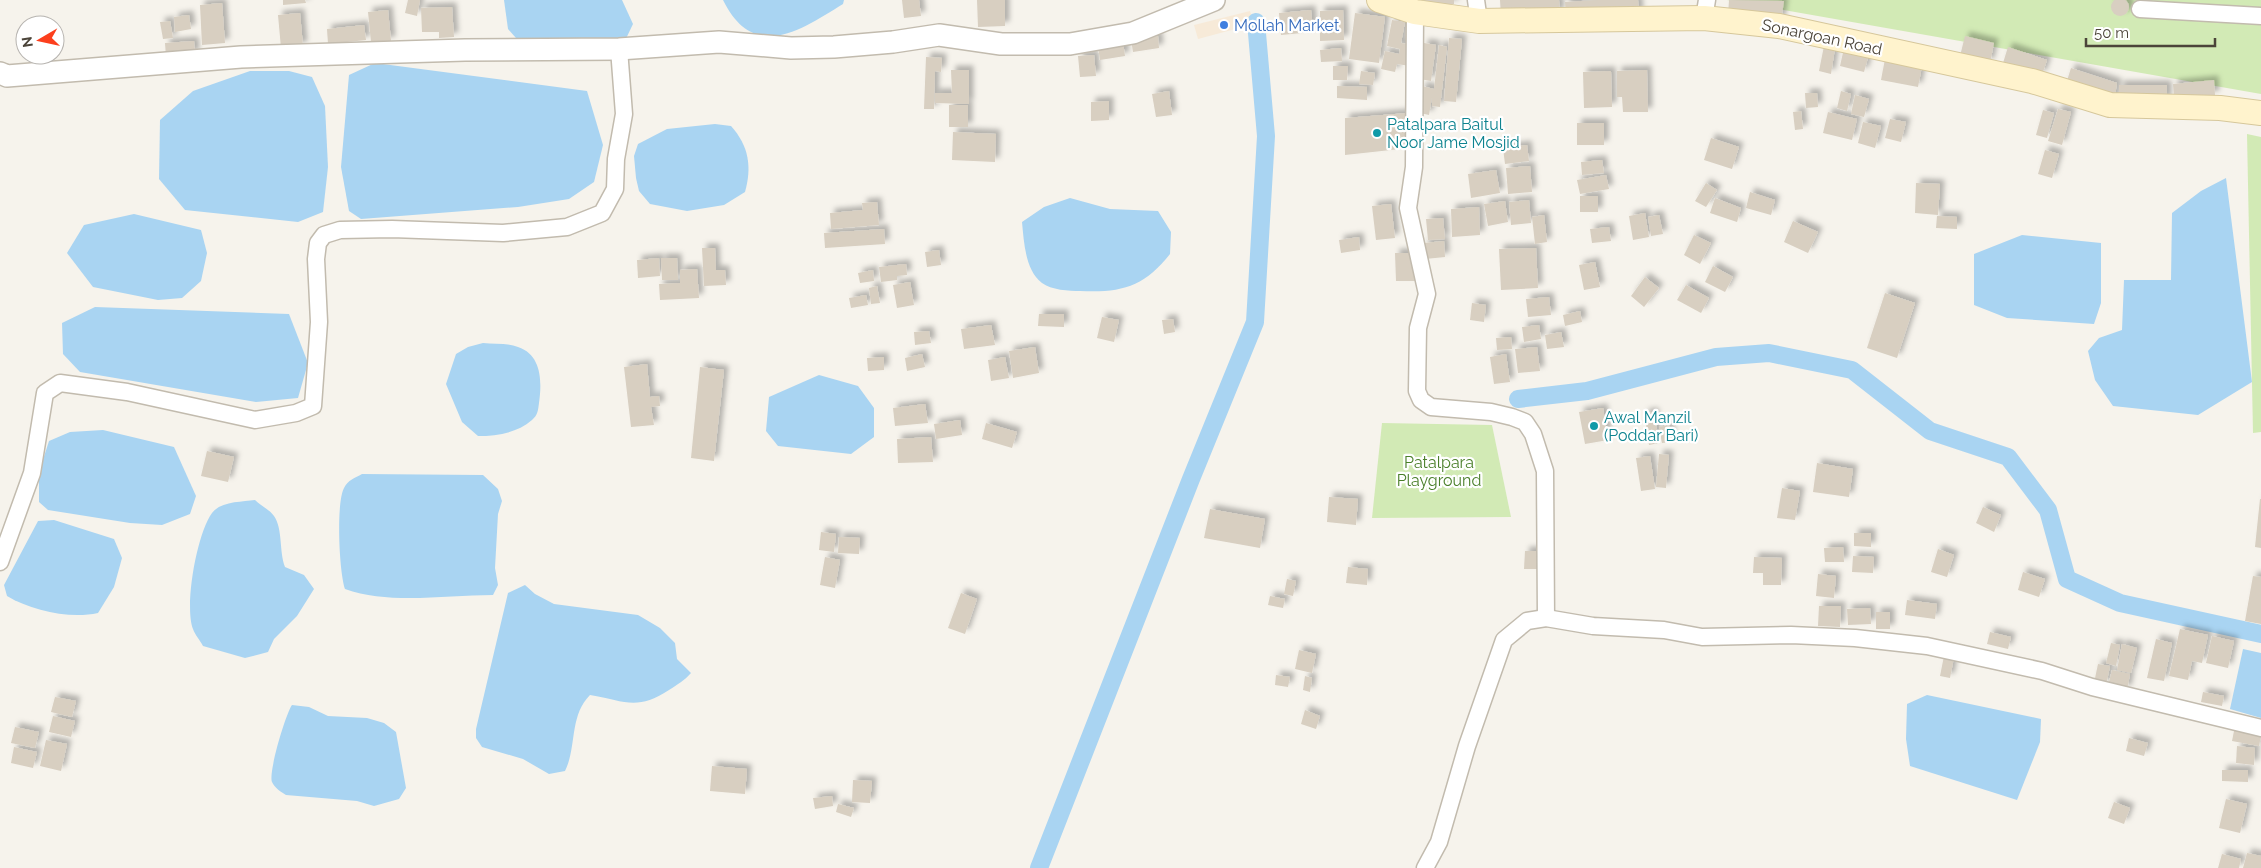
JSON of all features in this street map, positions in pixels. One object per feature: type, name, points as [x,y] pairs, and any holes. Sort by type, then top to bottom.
[{"type":"main road","name":"Sonargoan Road","points":[[1378,0],[1415,12],[1706,9],[2032,81],[2110,104],[2220,108],[2261,113]]},
{"type":"street","points":[[0,73],[7,76],[241,57],[465,50],[619,49],[719,42],[791,48],[834,47],[893,42],[939,35],[1001,44],[1070,44],[1133,34],[1213,0]]},
{"type":"street","points":[[2140,9],[2261,16]]},
{"type":"street","points":[[1415,12],[1414,167],[1408,208],[1427,294],[1418,328],[1417,390],[1421,400],[1431,407],[1491,412],[1512,417],[1524,422],[1533,434],[1545,471],[1546,618]]},
{"type":"street","points":[[0,562],[32,473],[46,393],[60,382],[127,392],[255,420],[296,413],[313,406],[319,322],[316,259],[318,243],[324,235],[340,230],[392,229],[503,233],[567,227],[602,213],[615,189],[616,159],[624,114],[619,49]]},
{"type":"street","points":[[1425,868],[1439,842],[1467,746],[1504,640],[1527,621],[1546,618],[1593,626],[1664,630],[1702,637],[1791,635],[1855,638],[1927,646],[2042,670],[2092,687],[2261,728]]},
{"type":"shaded area","name":"Mollah Market","points":[[1250,11],[1254,24],[1198,39],[1194,25]]},
{"type":"green space","points":[[1727,0],[2261,0],[2261,94]]},
{"type":"green space","points":[[2247,134],[2261,137],[2261,432],[2253,433]]},
{"type":"green space","name":"Patalpara Playground","points":[[1382,423],[1492,425],[1511,517],[1372,518]]},
{"type":"water","points":[[504,0],[622,0],[633,24],[622,47],[524,47],[508,29]]},
{"type":"water","points":[[723,0],[844,0],[843,4],[795,31],[764,36],[749,31],[735,19]]},
{"type":"water","points":[[375,63],[587,91],[603,145],[594,182],[569,199],[518,207],[361,219],[349,211],[341,167],[349,75]]},
{"type":"water","points":[[250,71],[289,71],[312,77],[325,106],[328,167],[323,212],[298,222],[185,210],[159,179],[160,120],[193,91]]},
{"type":"water","points":[[715,124],[731,126],[742,141],[748,165],[745,192],[724,205],[687,211],[650,204],[639,191],[636,178],[634,156],[638,144],[667,129]]},
{"type":"water","points":[[2226,178],[2252,382],[2198,415],[2113,406],[2095,380],[2088,351],[2099,338],[2122,330],[2124,280],[2171,280],[2172,213],[2201,191]]},
{"type":"water","points":[[1070,198],[1110,209],[1158,211],[1171,232],[1170,254],[1151,274],[1141,281],[1120,289],[1108,291],[1071,291],[1055,289],[1042,283],[1032,271],[1026,255],[1022,222],[1044,207]]},
{"type":"water","points":[[134,214],[201,230],[207,253],[201,281],[182,298],[158,300],[93,287],[67,253],[84,225]]},
{"type":"water","points":[[2022,235],[2101,243],[2101,303],[2094,324],[2007,318],[1974,305],[1974,254]]},
{"type":"water","points":[[95,307],[289,314],[308,363],[298,398],[256,402],[80,372],[63,354],[62,323]]},
{"type":"water","points":[[483,343],[505,344],[518,347],[532,356],[539,370],[540,395],[537,414],[520,428],[507,433],[478,436],[462,422],[446,384],[456,354],[468,347]]},
{"type":"water","points":[[819,375],[858,386],[874,408],[874,437],[851,454],[778,446],[766,431],[769,397]]},
{"type":"water","points":[[103,430],[174,447],[196,496],[190,514],[162,525],[130,523],[48,510],[39,502],[39,472],[49,441],[70,432]]},
{"type":"water","points":[[362,474],[483,475],[498,489],[502,501],[498,514],[495,568],[498,585],[493,595],[399,598],[362,594],[345,589],[341,568],[339,537],[340,508],[344,488],[352,479]]},
{"type":"water","points":[[255,500],[272,514],[277,521],[285,567],[304,575],[314,589],[297,616],[274,639],[268,652],[245,658],[203,646],[194,631],[191,618],[191,587],[201,536],[212,513],[226,504]]},
{"type":"water","points":[[54,520],[114,539],[122,558],[114,587],[98,613],[75,615],[39,610],[7,596],[4,585],[38,521]]},
{"type":"water","points":[[525,585],[535,594],[554,604],[638,615],[660,628],[675,643],[677,659],[691,673],[669,690],[639,702],[622,702],[590,695],[583,703],[579,712],[569,762],[565,771],[549,774],[523,759],[482,747],[476,738],[476,729],[508,593]]},
{"type":"water","points":[[2243,649],[2261,653],[2261,718],[2230,709]]},
{"type":"water","points":[[1927,695],[2041,719],[2040,742],[2017,800],[1910,766],[1906,739],[1907,704]]},
{"type":"water","points":[[292,705],[309,707],[328,716],[367,718],[384,723],[396,732],[406,788],[399,799],[374,806],[357,801],[286,795],[278,790],[272,782],[271,776],[282,731]]},
{"type":"building","points":[[2120,-2],[2126,1],[2129,7],[2126,13],[2120,16],[2114,13],[2111,7],[2114,1]]},
{"type":"building","points":[[283,0],[305,0],[306,3],[283,5]]},
{"type":"building","points":[[408,0],[420,0],[417,16],[405,13]]},
{"type":"building","points":[[902,0],[919,0],[921,16],[904,18]]},
{"type":"building","points":[[977,0],[1005,0],[1005,26],[978,27]]},
{"type":"building","points":[[1424,0],[1454,0],[1454,4],[1424,5]]},
{"type":"building","points":[[1500,0],[1559,0],[1560,13],[1501,17]]},
{"type":"building","points":[[1638,0],[1639,14],[1566,18],[1565,2]]},
{"type":"building","points":[[1729,0],[1784,1],[1781,21],[1728,15]]},
{"type":"building","points":[[222,3],[225,43],[202,45],[200,5]]},
{"type":"building","points":[[452,7],[454,37],[439,38],[439,32],[422,32],[421,8]]},
{"type":"building","points":[[388,10],[391,41],[371,42],[368,12]]},
{"type":"building","points":[[1311,10],[1313,32],[1281,35],[1279,13]]},
{"type":"building","points":[[1343,10],[1344,40],[1320,41],[1320,11]]},
{"type":"building","points":[[300,13],[303,46],[281,48],[278,15]]},
{"type":"building","points":[[1355,13],[1385,17],[1379,63],[1349,59]]},
{"type":"building","points":[[189,15],[191,29],[175,32],[174,17]]},
{"type":"building","points":[[1392,20],[1405,22],[1401,43],[1412,45],[1410,66],[1397,64],[1395,72],[1381,69],[1385,51],[1399,54],[1400,49],[1387,46]]},
{"type":"building","points":[[170,21],[173,38],[163,39],[160,22]]},
{"type":"building","points":[[364,25],[366,40],[328,44],[327,29]]},
{"type":"building","points":[[1158,36],[1159,48],[1133,52],[1131,40]]},
{"type":"building","points":[[1965,36],[1994,43],[1990,63],[1960,56]]},
{"type":"building","points":[[1449,38],[1462,39],[1456,102],[1444,101]]},
{"type":"building","points":[[194,41],[195,54],[166,57],[165,43]]},
{"type":"building","points":[[1123,42],[1125,56],[1100,60],[1098,46]]},
{"type":"building","points":[[1424,43],[1436,45],[1431,81],[1419,79]]},
{"type":"building","points":[[1439,45],[1447,47],[1440,107],[1432,106],[1432,97],[1429,115],[1416,112],[1422,86],[1434,89]]},
{"type":"building","points":[[1824,46],[1835,48],[1831,74],[1819,71]]},
{"type":"building","points":[[2008,47],[2047,60],[2042,75],[2003,63]]},
{"type":"building","points":[[1341,48],[1342,61],[1321,62],[1320,50]]},
{"type":"building","points":[[1844,48],[1869,54],[1864,72],[1840,66]]},
{"type":"building","points":[[1094,55],[1096,76],[1080,77],[1078,56]]},
{"type":"building","points":[[926,57],[942,58],[941,72],[935,71],[934,109],[924,109]]},
{"type":"building","points":[[1885,59],[1922,66],[1918,87],[1881,80]]},
{"type":"building","points":[[1333,66],[1348,66],[1347,80],[1333,80]]},
{"type":"building","points":[[2071,68],[2117,83],[2114,102],[2065,87]]},
{"type":"building","points":[[951,70],[969,70],[969,104],[935,103],[935,93],[952,93]]},
{"type":"building","points":[[1647,70],[1648,112],[1623,112],[1622,97],[1617,97],[1617,71]]},
{"type":"building","points":[[1361,71],[1375,73],[1373,85],[1359,84]]},
{"type":"building","points":[[1611,71],[1612,107],[1584,108],[1583,72]]},
{"type":"building","points":[[2214,80],[2215,95],[2174,98],[2173,84]]},
{"type":"building","points":[[2119,85],[2167,85],[2167,101],[2119,101]]},
{"type":"building","points":[[1337,86],[1367,87],[1367,100],[1337,98]]},
{"type":"building","points":[[1169,91],[1172,115],[1156,117],[1152,94]]},
{"type":"building","points":[[1841,91],[1851,94],[1847,111],[1837,108]]},
{"type":"building","points":[[1805,93],[1817,93],[1818,107],[1806,108]]},
{"type":"building","points":[[1855,95],[1869,99],[1864,117],[1851,114]]},
{"type":"building","points":[[1109,101],[1109,120],[1091,121],[1091,102]]},
{"type":"building","points":[[949,105],[968,105],[968,127],[949,127]]},
{"type":"building","points":[[2058,109],[2071,112],[2062,145],[2048,141]]},
{"type":"building","points":[[2043,110],[2054,113],[2047,138],[2036,135]]},
{"type":"building","points":[[1801,111],[1803,129],[1795,130],[1793,112]]},
{"type":"building","points":[[1828,112],[1857,119],[1852,140],[1823,133]]},
{"type":"building","name":"Patalpara Baitul Noor Jame Mosjid","points":[[1408,113],[1409,148],[1345,155],[1345,118]]},
{"type":"building","points":[[1890,119],[1906,122],[1901,142],[1885,138]]},
{"type":"building","points":[[1863,122],[1881,126],[1875,148],[1858,143]]},
{"type":"building","points":[[1577,123],[1604,123],[1604,145],[1577,145]]},
{"type":"building","points":[[953,132],[996,134],[995,162],[952,160]]},
{"type":"building","points":[[1711,138],[1739,147],[1732,169],[1704,160]]},
{"type":"building","points":[[1527,145],[1529,161],[1505,164],[1503,148]]},
{"type":"building","points":[[2045,150],[2059,154],[2052,178],[2038,174]]},
{"type":"building","points":[[1602,160],[1604,173],[1582,175],[1581,162]]},
{"type":"building","points":[[1530,166],[1532,192],[1508,194],[1506,168]]},
{"type":"building","points":[[1496,170],[1500,193],[1471,198],[1468,174]]},
{"type":"building","points":[[1606,175],[1609,189],[1580,194],[1577,180]]},
{"type":"building","points":[[1706,183],[1717,190],[1706,207],[1695,201]]},
{"type":"building","points":[[1916,183],[1940,184],[1938,215],[1915,213]]},
{"type":"building","points":[[1750,192],[1775,200],[1771,215],[1746,208]]},
{"type":"building","points":[[1580,196],[1598,196],[1598,212],[1580,212]]},
{"type":"building","points":[[1715,198],[1741,208],[1737,222],[1710,213]]},
{"type":"building","points":[[1529,200],[1531,223],[1511,225],[1509,202]]},
{"type":"building","points":[[1505,201],[1508,222],[1488,226],[1484,204]]},
{"type":"building","points":[[877,202],[879,225],[831,229],[830,213],[863,210],[862,203]]},
{"type":"building","points":[[1391,204],[1395,238],[1376,240],[1372,206]]},
{"type":"building","points":[[1479,207],[1480,235],[1452,237],[1451,209]]},
{"type":"building","points":[[1645,213],[1649,237],[1633,240],[1629,216]]},
{"type":"building","points":[[1544,215],[1547,242],[1535,244],[1532,217]]},
{"type":"building","points":[[1659,215],[1663,234],[1651,236],[1648,217]]},
{"type":"building","points":[[1937,216],[1957,217],[1957,229],[1936,228]]},
{"type":"building","points":[[1443,218],[1445,239],[1428,240],[1426,219]]},
{"type":"building","points":[[1793,221],[1818,232],[1808,253],[1784,242]]},
{"type":"building","points":[[1609,227],[1611,241],[1592,243],[1590,229]]},
{"type":"building","points":[[884,229],[885,244],[825,248],[824,233]]},
{"type":"building","points":[[1694,235],[1711,243],[1700,264],[1684,255]]},
{"type":"building","points":[[1359,237],[1360,250],[1341,253],[1339,240]]},
{"type":"building","points":[[1444,241],[1445,257],[1425,259],[1424,243]]},
{"type":"building","points":[[702,248],[715,248],[716,270],[725,270],[726,285],[704,286]]},
{"type":"building","points":[[1536,248],[1538,288],[1501,290],[1499,249]]},
{"type":"building","points":[[939,250],[941,265],[927,267],[925,252]]},
{"type":"building","points":[[1395,253],[1414,253],[1415,281],[1396,281]]},
{"type":"building","points":[[659,258],[660,276],[638,278],[637,260]]},
{"type":"building","points":[[661,258],[677,258],[678,280],[662,280]]},
{"type":"building","points":[[1595,262],[1600,287],[1584,290],[1579,265]]},
{"type":"building","points":[[906,264],[907,275],[897,276],[897,280],[881,282],[879,267]]},
{"type":"building","points":[[1713,266],[1733,277],[1725,292],[1705,282]]},
{"type":"building","points":[[697,269],[699,298],[660,300],[659,284],[680,283],[680,270]]},
{"type":"building","points":[[873,270],[874,281],[860,283],[858,273]]},
{"type":"building","points":[[1645,277],[1659,288],[1644,307],[1631,296]]},
{"type":"building","points":[[910,282],[914,305],[897,308],[893,285]]},
{"type":"building","points":[[1686,285],[1709,298],[1701,313],[1677,300]]},
{"type":"building","points":[[877,286],[880,303],[871,304],[869,288]]},
{"type":"building","points":[[1885,293],[1915,303],[1897,358],[1867,348]]},
{"type":"building","points":[[866,295],[868,305],[851,308],[849,298]]},
{"type":"building","points":[[1549,297],[1551,315],[1528,317],[1526,299]]},
{"type":"building","points":[[1472,303],[1486,305],[1484,322],[1470,320]]},
{"type":"building","points":[[1580,311],[1582,322],[1565,326],[1563,315]]},
{"type":"building","points":[[1039,314],[1064,314],[1064,327],[1038,326]]},
{"type":"building","points":[[1102,317],[1119,320],[1114,342],[1097,338]]},
{"type":"building","points":[[1173,319],[1175,332],[1164,334],[1162,320]]},
{"type":"building","points":[[991,325],[995,345],[964,349],[961,329]]},
{"type":"building","points":[[1539,325],[1541,339],[1524,342],[1522,327]]},
{"type":"building","points":[[929,331],[931,343],[915,345],[914,332]]},
{"type":"building","points":[[1561,332],[1564,347],[1547,349],[1545,335]]},
{"type":"building","points":[[1511,337],[1512,349],[1497,350],[1496,338]]},
{"type":"building","points":[[1035,347],[1039,373],[1013,378],[1009,351]]},
{"type":"building","points":[[1537,347],[1540,371],[1518,373],[1515,349]]},
{"type":"building","points":[[922,354],[925,367],[907,371],[905,358]]},
{"type":"building","points":[[1506,354],[1510,382],[1494,384],[1490,357]]},
{"type":"building","points":[[884,357],[884,370],[868,371],[867,358]]},
{"type":"building","points":[[1005,357],[1009,378],[991,381],[988,360]]},
{"type":"building","points":[[647,364],[650,397],[659,396],[660,406],[651,407],[654,425],[631,427],[624,367]]},
{"type":"building","points":[[700,367],[724,370],[714,461],[691,458]]},
{"type":"building","points":[[925,404],[928,423],[895,426],[893,408]]},
{"type":"building","name":"Awal Manzil (Poddar Bari)","points":[[1603,408],[1608,440],[1585,444],[1579,412]]},
{"type":"building","points":[[1654,412],[1659,443],[1649,445],[1644,413]]},
{"type":"building","points":[[960,420],[962,435],[936,439],[934,424]]},
{"type":"building","points":[[986,423],[1017,432],[1012,448],[982,439]]},
{"type":"building","points":[[1669,425],[1672,442],[1662,443],[1659,427]]},
{"type":"building","points":[[931,437],[933,462],[898,463],[897,439]]},
{"type":"building","points":[[207,451],[234,457],[228,482],[201,476]]},
{"type":"building","points":[[1659,454],[1669,455],[1666,488],[1656,487]]},
{"type":"building","points":[[1650,456],[1655,489],[1641,491],[1636,458]]},
{"type":"building","points":[[1817,463],[1853,469],[1849,497],[1813,492]]},
{"type":"building","points":[[1782,488],[1800,491],[1795,520],[1777,518]]},
{"type":"building","points":[[1329,497],[1358,499],[1356,525],[1327,522]]},
{"type":"building","points":[[2261,499],[2261,548],[2255,547]]},
{"type":"building","points":[[1983,507],[2001,515],[1994,532],[1976,523]]},
{"type":"building","points":[[1210,509],[1265,519],[1260,548],[1204,538]]},
{"type":"building","points":[[821,532],[836,534],[834,552],[819,550]]},
{"type":"building","points":[[1854,533],[1871,533],[1871,547],[1854,546]]},
{"type":"building","points":[[839,537],[860,538],[859,554],[838,553]]},
{"type":"building","points":[[1843,547],[1844,562],[1825,562],[1824,548]]},
{"type":"building","points":[[1938,549],[1954,555],[1947,577],[1931,572]]},
{"type":"building","points":[[1525,551],[1538,551],[1538,569],[1524,569]]},
{"type":"building","points":[[1853,556],[1874,557],[1873,573],[1852,572]]},
{"type":"building","points":[[825,557],[840,560],[835,588],[820,585]]},
{"type":"building","points":[[1754,557],[1782,558],[1781,585],[1763,585],[1763,573],[1753,573]]},
{"type":"building","points":[[1348,567],[1368,569],[1367,585],[1346,583]]},
{"type":"building","points":[[2023,572],[2045,579],[2039,597],[2018,590]]},
{"type":"building","points":[[1818,574],[1836,576],[1834,598],[1816,596]]},
{"type":"building","points":[[2253,576],[2261,577],[2261,624],[2245,621]]},
{"type":"building","points":[[1287,579],[1296,581],[1293,596],[1284,594]]},
{"type":"building","points":[[961,593],[977,599],[965,634],[948,628]]},
{"type":"building","points":[[1270,596],[1285,599],[1283,608],[1268,605]]},
{"type":"building","points":[[1907,600],[1937,604],[1935,619],[1905,615]]},
{"type":"building","points":[[1819,606],[1841,606],[1840,627],[1818,626]]},
{"type":"building","points":[[1870,608],[1871,624],[1848,625],[1847,609]]},
{"type":"building","points":[[1876,612],[1890,612],[1890,629],[1876,629]]},
{"type":"building","points":[[2180,629],[2208,635],[2202,663],[2192,661],[2188,680],[2169,676]]},
{"type":"building","points":[[1990,632],[2011,637],[2008,649],[1987,644]]},
{"type":"building","points":[[2212,636],[2234,641],[2228,668],[2206,663]]},
{"type":"building","points":[[2156,639],[2172,643],[2164,681],[2147,678]]},
{"type":"building","points":[[2111,643],[2120,645],[2116,666],[2106,663]]},
{"type":"building","points":[[2122,644],[2137,648],[2131,673],[2117,670]]},
{"type":"building","points":[[1299,650],[1316,654],[1312,673],[1295,669]]},
{"type":"building","points":[[1944,656],[1954,657],[1950,678],[1940,676]]},
{"type":"building","points":[[2098,664],[2110,666],[2106,685],[2094,683]]},
{"type":"building","points":[[2112,670],[2130,674],[2127,690],[2108,686]]},
{"type":"building","points":[[1276,675],[1290,677],[1288,687],[1275,685]]},
{"type":"building","points":[[1305,676],[1312,678],[1310,692],[1303,690]]},
{"type":"building","points":[[2203,692],[2224,696],[2222,706],[2201,702]]},
{"type":"building","points":[[55,697],[76,701],[72,717],[51,712]]},
{"type":"building","points":[[1305,710],[1320,716],[1316,729],[1301,724]]},
{"type":"building","points":[[53,716],[75,721],[71,737],[49,732]]},
{"type":"building","points":[[2235,726],[2261,735],[2259,746],[2232,741]]},
{"type":"building","points":[[15,727],[39,732],[35,748],[11,743]]},
{"type":"building","points":[[2129,738],[2148,743],[2144,756],[2126,751]]},
{"type":"building","points":[[46,740],[67,744],[61,771],[40,766]]},
{"type":"building","points":[[2237,746],[2255,748],[2254,765],[2236,763]]},
{"type":"building","points":[[14,747],[37,752],[33,768],[11,763]]},
{"type":"building","points":[[712,766],[747,769],[745,794],[710,791]]},
{"type":"building","points":[[2222,770],[2248,770],[2248,782],[2222,781]]},
{"type":"building","points":[[853,780],[872,781],[870,803],[852,802]]},
{"type":"building","points":[[832,796],[833,806],[815,809],[813,798]]},
{"type":"building","points":[[2226,799],[2247,804],[2240,833],[2219,828]]},
{"type":"building","points":[[2114,802],[2130,808],[2124,824],[2108,818]]},
{"type":"building","points":[[838,804],[854,808],[851,817],[836,812]]},
{"type":"building","points":[[2247,853],[2261,856],[2261,868],[2243,868]]},
{"type":"building","points":[[2222,854],[2241,859],[2239,868],[2218,868]]},
{"type":"waterway","points":[[1039,868],[1191,479],[1255,322],[1266,136],[1256,22]]},
{"type":"waterway","points":[[1518,399],[1587,391],[1716,357],[1769,353],[1852,370],[1930,431],[2008,457],[2048,510],[2067,579],[2120,603],[2261,634]]},
{"type":"place","name":"Mollah Market","points":[[1224,25]]},
{"type":"place","name":"Patalpara Baitul Noor Jame Mosjid","points":[[1377,133]]},
{"type":"place","name":"Awal Manzil (Poddar Bari)","points":[[1594,426]]}]
